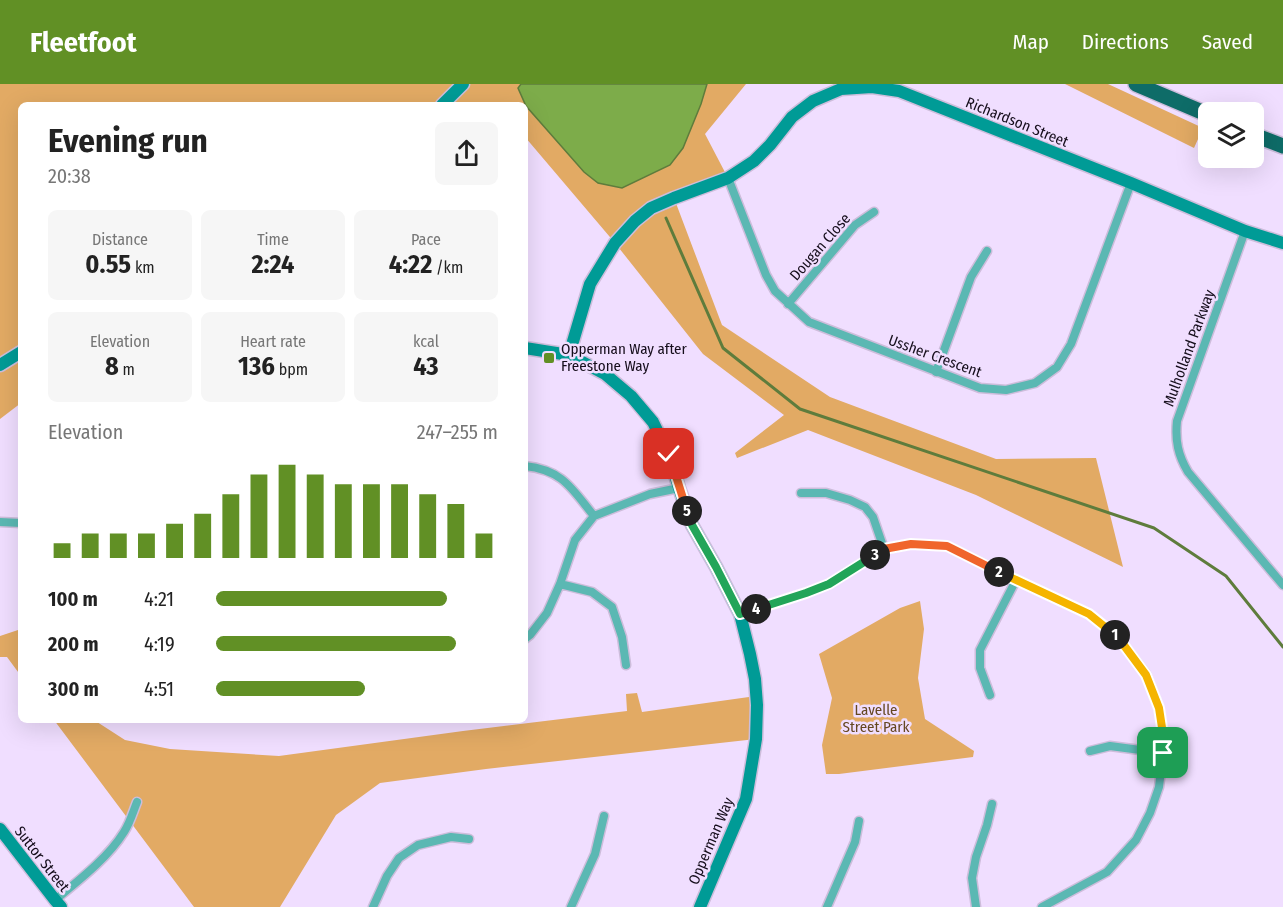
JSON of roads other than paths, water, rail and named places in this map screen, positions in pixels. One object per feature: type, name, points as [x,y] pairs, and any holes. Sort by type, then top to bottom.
[{"type":"highway","points":[[1136,84],[1198,110]]},
{"type":"highway","points":[[1264,139],[1283,146]]},
{"type":"street","points":[[445,102],[463,84]]},
{"type":"street","name":"Richardson Street","points":[[568,355],[590,284],[615,243],[635,222],[651,208],[728,178],[754,161],[792,117],[813,101],[841,89],[872,87],[898,91],[1131,183],[1245,231],[1283,243]]},
{"type":"street","name":"Ussher Crescent","points":[[728,178],[766,275],[775,291],[809,322],[980,388],[1006,390],[1035,383],[1057,367],[1071,344],[1131,183]]},
{"type":"street","name":"Dougan Close","points":[[788,304],[855,225],[874,212]]},
{"type":"street","name":"Mulholland Parkway","points":[[1245,231],[1177,421],[1176,441],[1188,472],[1283,585]]},
{"type":"street","points":[[936,372],[971,277],[987,251]]},
{"type":"street","name":"Opperman Way","points":[[528,348],[568,355],[605,374],[632,396],[653,422],[669,454],[692,525],[740,614],[755,679],[756,739],[746,799],[700,907]]},
{"type":"street","points":[[0,365],[18,354]]},
{"type":"street","points":[[528,466],[555,474],[567,482],[594,516]]},
{"type":"street","points":[[528,637],[547,613],[575,540],[594,516],[650,495],[679,488]]},
{"type":"street","points":[[801,494],[826,493],[865,507],[873,517],[884,549]]},
{"type":"street","points":[[0,522],[18,523]]},
{"type":"street","points":[[740,614],[829,584],[884,549],[911,544],[947,546],[1089,614],[1120,640],[1146,675],[1159,708],[1163,734],[1159,787],[1150,813],[1136,840],[1107,872],[1042,907]]},
{"type":"street","points":[[990,695],[980,668],[980,650],[1016,580]]},
{"type":"street","points":[[560,584],[592,592],[612,607],[622,637],[626,665]]},
{"type":"street","points":[[1090,751],[1110,746],[1163,753]]},
{"type":"street","points":[[58,904],[124,833],[137,802]]},
{"type":"street","points":[[976,907],[972,879],[975,856],[992,804]]},
{"type":"street","points":[[571,907],[595,854],[604,816]]},
{"type":"street","points":[[826,907],[855,842],[859,821]]},
{"type":"street","name":"Suttor Street","points":[[0,829],[58,904]]},
{"type":"street","points":[[373,907],[387,876],[399,858],[418,845],[451,837],[469,839]]},
{"type":"waterway","points":[[666,218],[723,348],[800,409],[1154,528],[1226,576],[1283,647]]},
{"type":"place","name":"Opperman Way after Freestone Way","points":[[549,358]]},
{"type":"park label","name":"Lavelle Street Park","points":[[876,718]]}]
